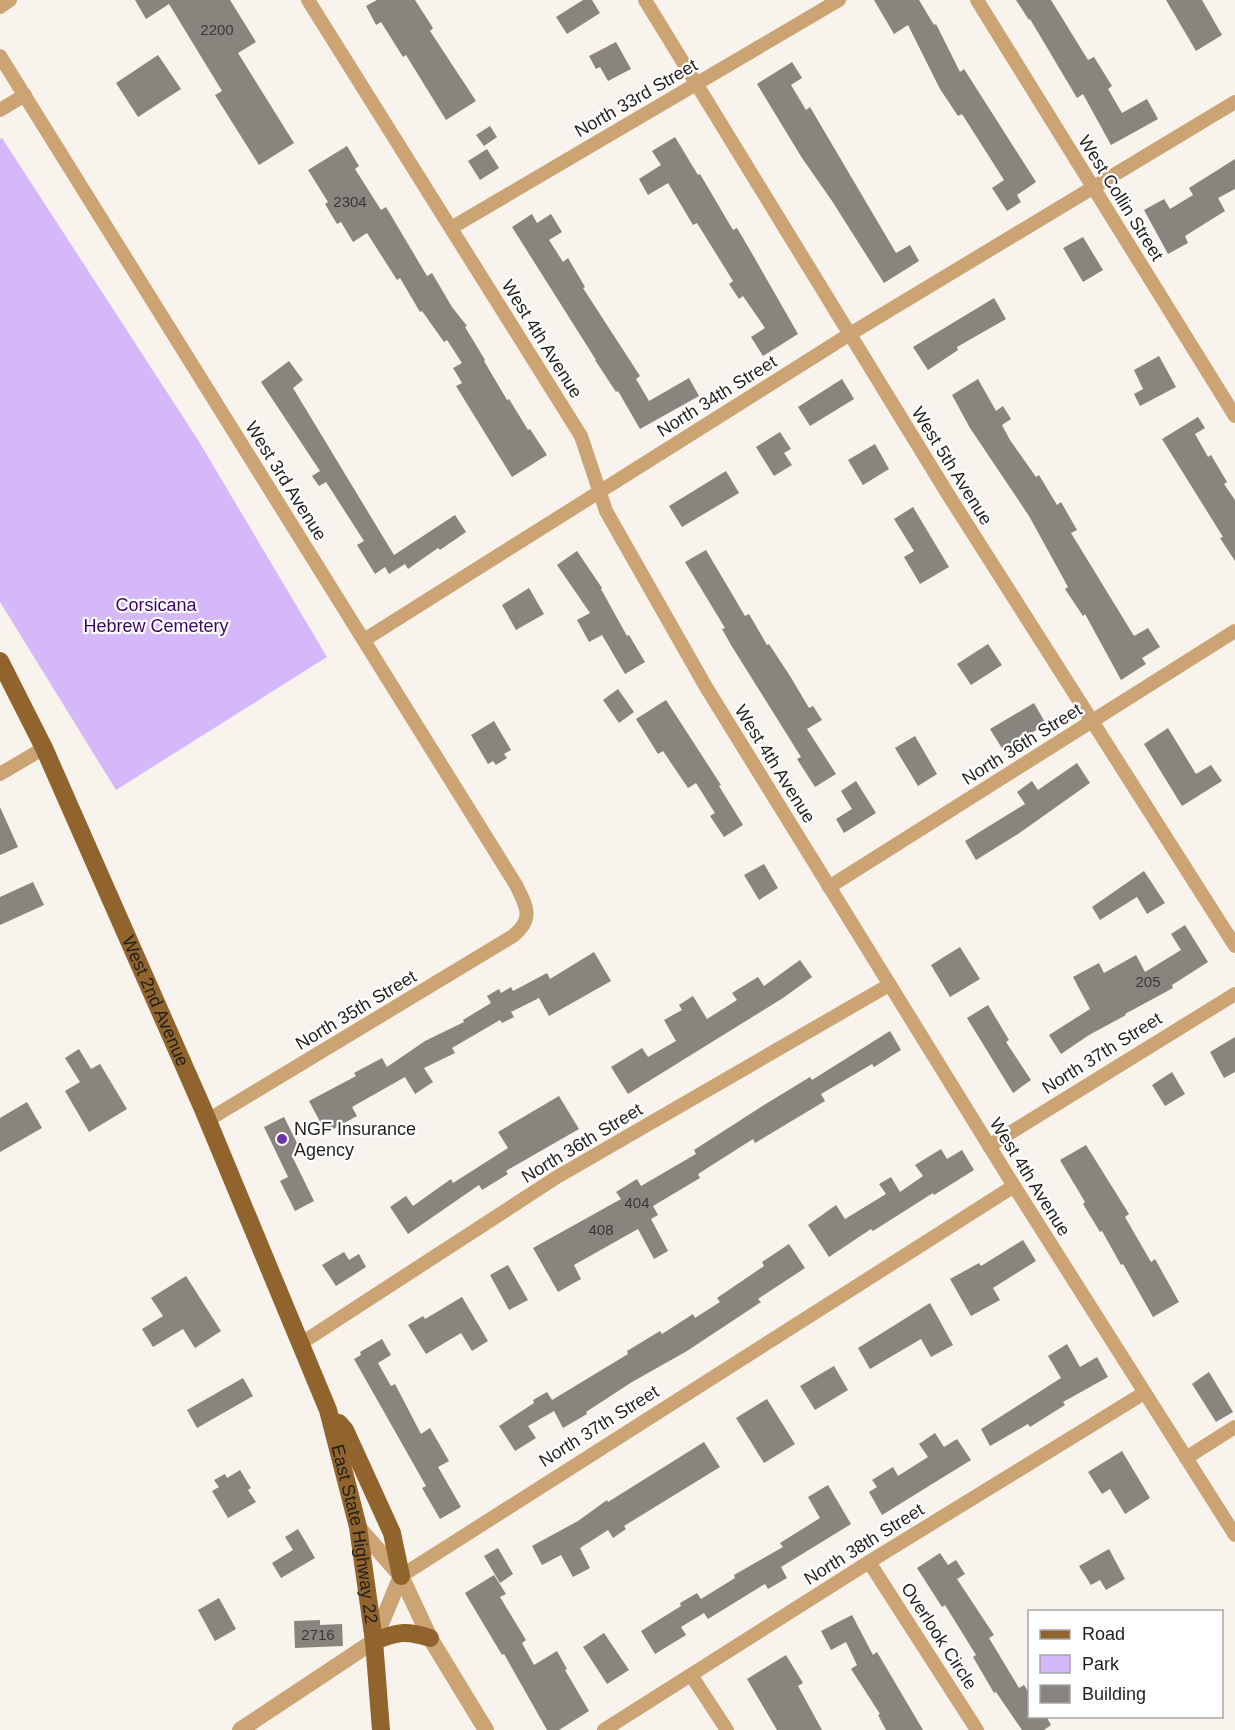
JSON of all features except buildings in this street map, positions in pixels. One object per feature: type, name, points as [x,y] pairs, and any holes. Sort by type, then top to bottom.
[{"type":"main road","name":"West 2nd Avenue","points":[[0,662],[44,748],[208,1120],[300,1344]]},
{"type":"main road","name":"East State Highway 22","points":[[300,1344],[328,1410],[358,1527],[374,1641],[381,1730]]},
{"type":"main road","points":[[328,1410],[345,1431],[392,1533],[401,1576]]},
{"type":"main road","points":[[374,1641],[394,1634],[411,1632],[430,1638]]},
{"type":"street","points":[[0,7],[10,0]]},
{"type":"street","name":"West 4th Avenue","points":[[308,0],[581,436],[606,511],[706,687],[989,1146],[1235,1535]]},
{"type":"street","name":"West 5th Avenue","points":[[645,0],[949,496],[1235,946]]},
{"type":"street","name":"North 33rd Street","points":[[451,228],[839,0]]},
{"type":"street","name":"West Collin Street","points":[[977,0],[1235,416]]},
{"type":"street","name":"West 3rd Avenue","points":[[0,56],[516,885],[527,907],[527,917],[521,929]]},
{"type":"street","points":[[0,110],[25,95]]},
{"type":"street","name":"North 34th Street","points":[[364,640],[850,334],[1235,102]]},
{"type":"street","name":"North 36th Street","points":[[829,887],[1235,631]]},
{"type":"street","points":[[0,774],[44,748]]},
{"type":"street","name":"North 35th Street","points":[[208,1120],[521,929]]},
{"type":"street","name":"North 36th Street","points":[[300,1344],[557,1177],[889,985]]},
{"type":"street","name":"North 37th Street","points":[[989,1146],[1235,994]]},
{"type":"street","name":"North 37th Street","points":[[401,1576],[1014,1186]]},
{"type":"street","name":"North 38th Street","points":[[604,1730],[869,1562],[1144,1393]]},
{"type":"street","points":[[1186,1458],[1235,1427]]},
{"type":"street","points":[[358,1527],[401,1576],[430,1638],[486,1730]]},
{"type":"street","name":"Overlook Circle","points":[[869,1562],[977,1730]]},
{"type":"street","points":[[240,1730],[374,1641],[401,1576]]},
{"type":"street","points":[[691,1675],[727,1730]]},
{"type":"green space","name":"Corsicana Hebrew Cemetery","points":[[2,138],[198,440],[327,657],[116,790],[0,602],[0,139]]},
{"type":"place","name":"NGF Insurance Agency","points":[[282,1139]]}]
